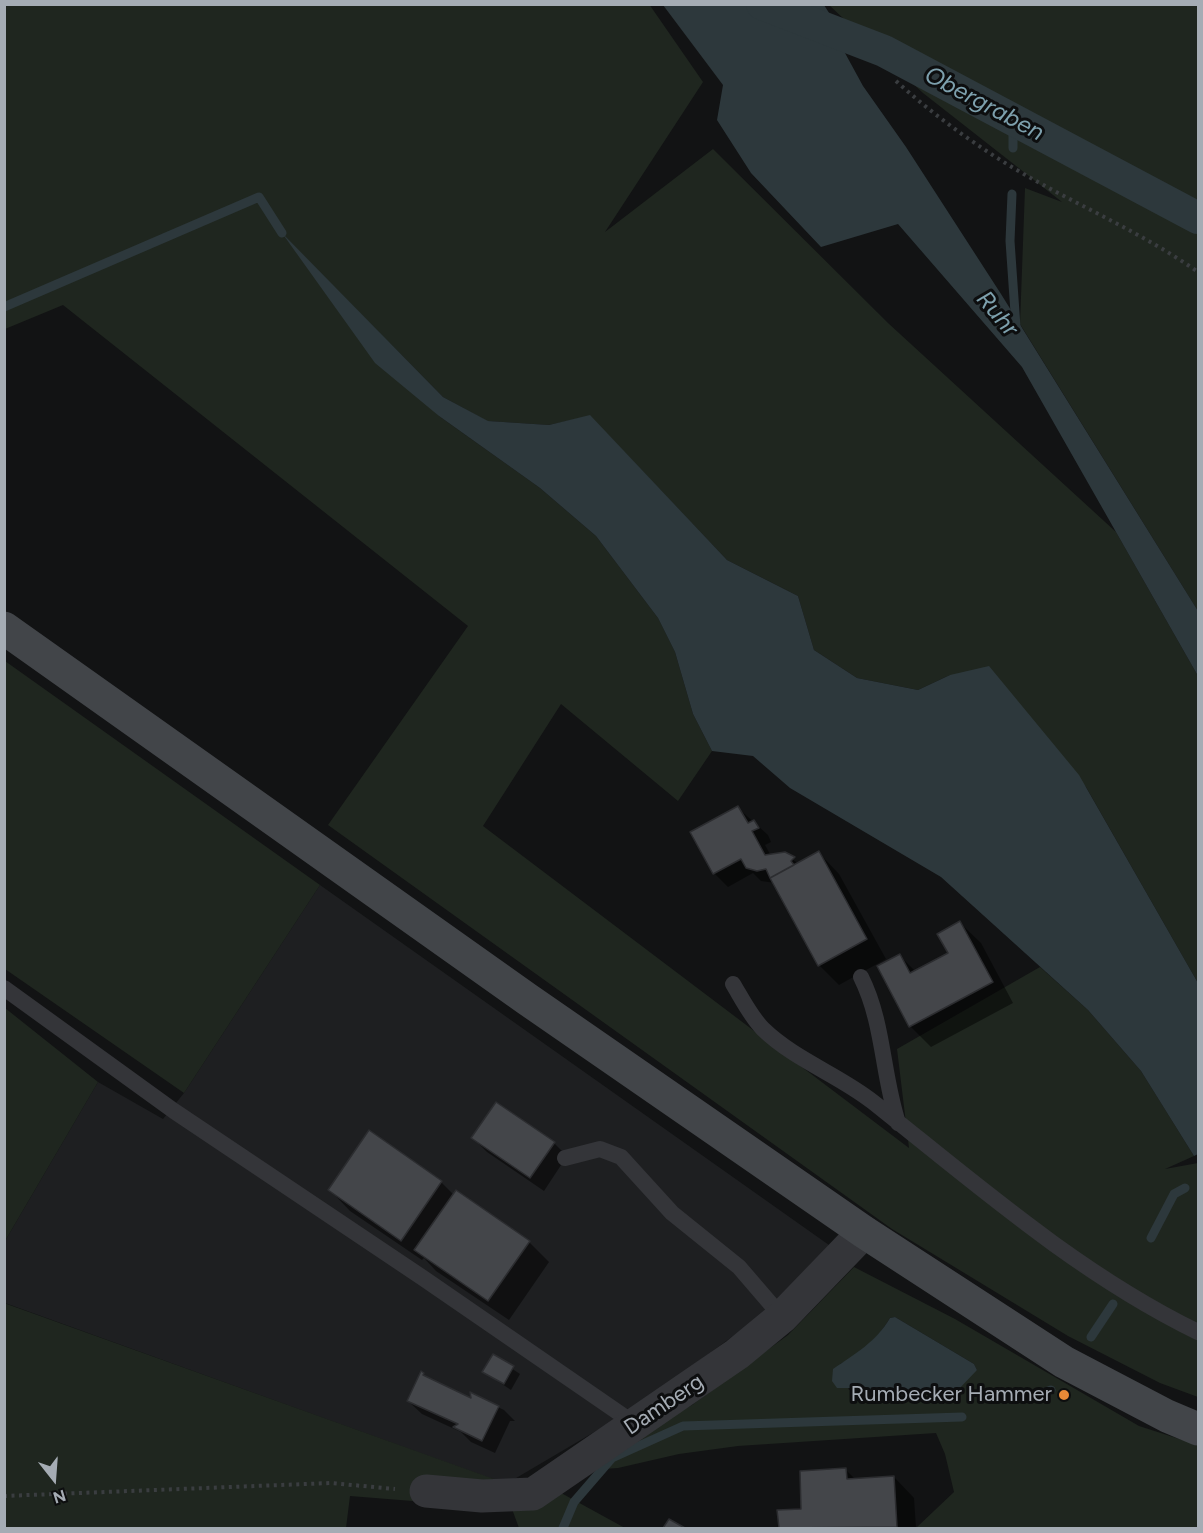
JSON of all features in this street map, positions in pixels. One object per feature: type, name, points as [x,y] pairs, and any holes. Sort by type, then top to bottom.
[{"type":"main road","points":[[4,627],[527,999],[864,1232],[1064,1362],[1167,1416],[1198,1429]]},
{"type":"street","name":"Damberg","points":[[426,1491],[482,1496],[533,1494],[737,1354],[782,1317],[864,1232]]},
{"type":"lane","points":[[861,977],[878,1018],[885,1072],[899,1124]]},
{"type":"lane","points":[[733,984],[762,1028],[810,1063],[871,1100],[1031,1227],[1107,1280],[1167,1317],[1198,1332]]},
{"type":"lane","points":[[4,988],[174,1111],[413,1271],[635,1425]]},
{"type":"lane","points":[[565,1158],[600,1149],[621,1156],[672,1213],[716,1246],[739,1267],[782,1317]]},
{"type":"path","points":[[896,81],[928,110],[1004,162],[1113,220],[1198,272]]},
{"type":"path","points":[[4,1496],[331,1483],[426,1491]]},
{"type":"shaded area","points":[[649,4],[703,82],[605,232],[713,149],[888,323],[1116,532],[1198,676],[1198,983],[1086,787],[950,675],[918,690],[857,678],[814,650],[798,596],[727,560],[590,416],[549,425],[487,421],[443,397],[285,237],[439,416],[540,488],[596,536],[658,618],[675,652],[693,714],[712,751],[678,801],[561,704],[483,826],[909,1148],[897,1049],[1040,967],[1088,1010],[1141,1071],[1194,1156],[1165,1169],[1198,1163],[1198,1397],[1160,1383],[1068,1336],[892,1229],[328,825],[468,626],[63,305],[5,329],[5,5]]},
{"type":"shaded area","points":[[829,5],[1198,5],[1198,611],[1020,324],[1025,188],[1062,202],[923,93]]},
{"type":"shaded area","points":[[5,661],[320,885],[184,1093],[5,969]]},
{"type":"shaded area","points":[[320,885],[829,1245],[763,1314],[635,1408],[506,1484],[5,1303],[5,1241],[98,1082],[163,1119],[184,1093]]},
{"type":"shaded area","points":[[5,1008],[98,1082],[5,1241]]},
{"type":"shaded area","points":[[854,1267],[955,1319],[1139,1426],[1198,1445],[1198,1528],[916,1528],[954,1492],[945,1454],[936,1433],[738,1446],[679,1454],[618,1468],[576,1471],[692,1405],[788,1335]],"holes":[[[895,1317],[974,1364],[977,1370],[887,1395],[864,1388],[849,1390],[840,1364],[868,1345],[890,1318]]]},
{"type":"shaded area","points":[[4,1303],[533,1493],[563,1494],[625,1528],[519,1528],[512,1509],[350,1496],[346,1528],[5,1528]]},
{"type":"water","name":"Ruhr","points":[[663,5],[824,5],[852,49],[845,53],[863,86],[906,147],[1001,294],[1198,611],[1198,676],[1022,367],[898,224],[821,247],[751,173],[717,120],[723,85]]},
{"type":"water","points":[[282,233],[443,397],[488,421],[549,425],[590,415],[727,560],[798,596],[814,650],[857,678],[918,690],[950,675],[989,666],[1079,775],[1198,983],[1198,1154],[1194,1156],[1141,1071],[1088,1010],[941,877],[790,788],[753,756],[712,751],[693,714],[675,652],[658,618],[596,536],[540,488],[439,416],[375,363]]},
{"type":"water","points":[[895,1317],[974,1364],[977,1370],[957,1391],[887,1395],[864,1388],[837,1388],[832,1381],[833,1369],[864,1347],[890,1318]]},
{"type":"building","points":[[738,806],[748,823],[754,820],[759,828],[752,831],[765,855],[785,852],[795,857],[791,861],[794,865],[770,878],[766,869],[757,871],[746,868],[741,859],[713,874],[690,832]]},
{"type":"building","points":[[819,851],[867,939],[818,966],[770,878]]},
{"type":"building","points":[[960,921],[993,982],[909,1027],[877,966],[900,954],[910,973],[948,953],[937,934]]},
{"type":"building","points":[[496,1102],[555,1142],[530,1178],[471,1138]]},
{"type":"building","points":[[369,1130],[442,1181],[401,1241],[328,1190]]},
{"type":"building","points":[[456,1190],[530,1241],[488,1301],[414,1250]]},
{"type":"building","points":[[493,1354],[514,1366],[504,1384],[482,1372]]},
{"type":"building","points":[[421,1371],[423,1375],[471,1398],[470,1392],[499,1406],[482,1441],[453,1427],[458,1424],[407,1401]]},
{"type":"building","points":[[846,1468],[847,1479],[894,1476],[897,1527],[779,1528],[777,1510],[801,1509],[800,1471]]},
{"type":"building","points":[[669,1519],[685,1528],[663,1528]]},
{"type":"waterway","name":"Obergraben","points":[[762,4],[884,51],[1198,218]]},
{"type":"waterway","points":[[1013,120],[1013,148]]},
{"type":"waterway","name":"Ruhr","points":[[1012,194],[1010,241],[1016,327]]},
{"type":"waterway","points":[[4,307],[259,197],[282,233]]},
{"type":"waterway","points":[[1151,1238],[1174,1194],[1185,1188]]},
{"type":"waterway","points":[[1091,1337],[1113,1304]]},
{"type":"waterway","points":[[1035,1396],[1051,1390]]},
{"type":"waterway","points":[[563,1528],[574,1502],[612,1458],[683,1426],[962,1417]]},
{"type":"place","name":"Rumbecker Hammer","points":[[1064,1395]]}]
